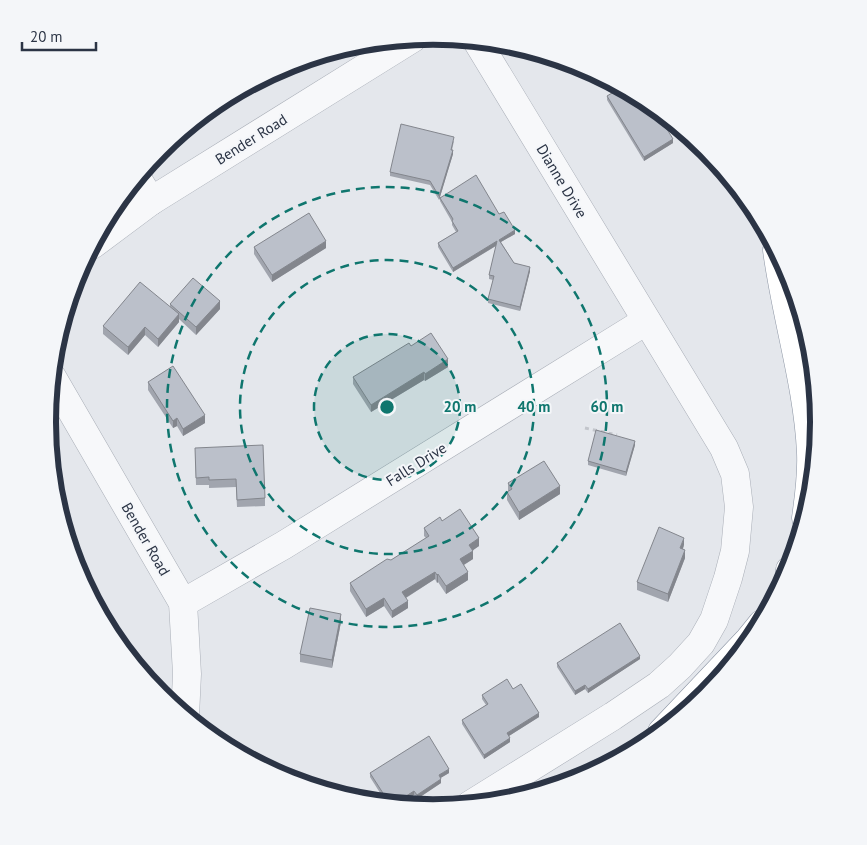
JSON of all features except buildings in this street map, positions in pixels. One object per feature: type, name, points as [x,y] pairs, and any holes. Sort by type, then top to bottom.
[{"type":"highway","points":[[781,276],[799,364],[810,445]]},
{"type":"street","name":"Bender Road","points":[[107,234],[151,201],[399,47]]},
{"type":"street","name":"Dianne Drive","points":[[482,48],[724,448],[735,474],[739,507],[735,551],[728,578],[714,620],[702,643],[659,685],[483,797]]},
{"type":"street","points":[[141,185],[151,201]]},
{"type":"street","name":"Falls Drive","points":[[183,603],[284,545],[646,320]]},
{"type":"street","name":"Bender Road","points":[[58,387],[183,603],[187,674],[185,706]]},
{"type":"path","points":[[585,428],[617,435]]}]
